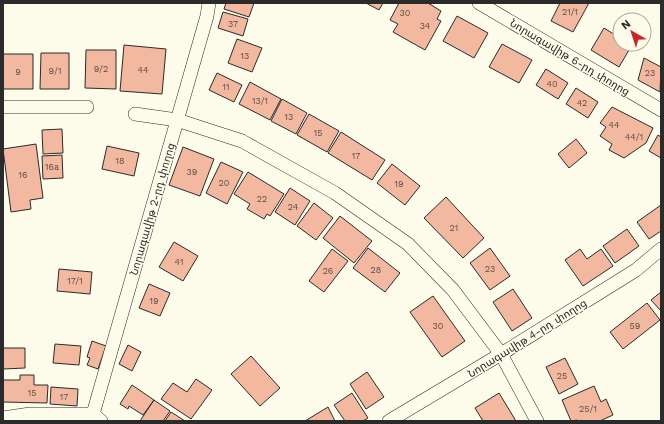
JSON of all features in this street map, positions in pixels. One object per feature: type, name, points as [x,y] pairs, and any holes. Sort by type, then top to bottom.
[{"type":"street","name":"Նորագավիթ 2-րդ փողոց","points":[[97,418],[209,3]]},
{"type":"street","name":"Նորագավիթ 6-րդ փողոց","points":[[480,3],[661,110]]},
{"type":"street","points":[[3,107],[86,107]]},
{"type":"street","points":[[135,114],[177,120],[242,141],[335,193],[408,244],[453,290],[501,354],[537,421]]},
{"type":"street","name":"Նորագավիթ 4-րդ փողոց","points":[[389,421],[501,354],[636,270],[661,249]]},
{"type":"street","points":[[3,418],[30,414],[97,418]]},
{"type":"building","points":[[226,3],[254,3],[249,17],[224,9]]},
{"type":"building","points":[[366,3],[383,3],[379,10]]},
{"type":"building","points":[[399,3],[428,3],[441,11],[437,19],[441,21],[425,50],[393,32],[398,24],[390,20]]},
{"type":"building","points":[[560,3],[589,3],[573,32],[551,21]]},
{"type":"building","points":[[223,12],[248,19],[243,36],[218,28]]},
{"type":"building","points":[[457,16],[488,33],[474,58],[443,41]]},
{"type":"building","points":[[604,28],[612,33],[612,52],[628,52],[619,67],[591,50]]},
{"type":"building","points":[[237,39],[262,48],[252,72],[228,63]]},
{"type":"building","points":[[502,44],[532,60],[519,83],[489,67]]},
{"type":"building","points":[[124,45],[166,49],[162,94],[120,91]]},
{"type":"building","points":[[86,50],[116,50],[116,89],[85,88]]},
{"type":"building","points":[[41,53],[69,53],[69,89],[40,89]]},
{"type":"building","points":[[3,54],[33,54],[33,89],[3,89]]},
{"type":"building","points":[[644,58],[661,67],[660,92],[638,80]]},
{"type":"building","points":[[546,69],[568,83],[558,99],[536,85]]},
{"type":"building","points":[[217,73],[242,85],[234,102],[209,90]]},
{"type":"building","points":[[250,82],[281,99],[270,120],[239,104]]},
{"type":"building","points":[[576,88],[598,102],[588,118],[566,104]]},
{"type":"building","points":[[282,99],[307,113],[296,134],[271,121]]},
{"type":"building","points":[[612,107],[653,128],[646,143],[624,158],[609,150],[612,144],[600,136],[606,127],[600,123]]},
{"type":"building","points":[[309,114],[339,131],[327,152],[297,135]]},
{"type":"building","points":[[62,129],[63,153],[43,154],[42,130]]},
{"type":"building","points":[[341,132],[385,160],[372,180],[328,153]]},
{"type":"building","points":[[658,135],[661,137],[661,158],[649,151]]},
{"type":"building","points":[[576,139],[587,153],[569,168],[558,154]]},
{"type":"building","points":[[36,144],[43,198],[30,200],[31,209],[11,212],[3,149]]},
{"type":"building","points":[[107,146],[139,153],[134,176],[102,169]]},
{"type":"building","points":[[183,147],[214,159],[200,196],[169,185]]},
{"type":"building","points":[[62,155],[63,178],[43,179],[42,156]]},
{"type":"building","points":[[221,162],[243,172],[227,204],[206,193]]},
{"type":"building","points":[[392,164],[420,186],[405,205],[377,183]]},
{"type":"building","points":[[248,172],[284,194],[270,216],[267,214],[264,219],[247,209],[250,204],[234,194]]},
{"type":"building","points":[[290,188],[310,201],[295,225],[275,212]]},
{"type":"building","points":[[446,197],[484,238],[463,258],[424,218]]},
{"type":"building","points":[[314,203],[333,218],[316,240],[297,226]]},
{"type":"building","points":[[661,205],[661,231],[649,239],[637,222]]},
{"type":"building","points":[[340,216],[372,241],[354,263],[323,238]]},
{"type":"building","points":[[627,229],[639,246],[615,263],[603,246]]},
{"type":"building","points":[[174,242],[198,256],[183,281],[159,267]]},
{"type":"building","points":[[368,248],[400,273],[385,292],[353,268]]},
{"type":"building","points":[[490,248],[510,276],[490,290],[470,263]]},
{"type":"building","points":[[332,249],[348,261],[324,292],[309,281]]},
{"type":"building","points":[[580,249],[587,259],[601,249],[613,266],[583,286],[565,260]]},
{"type":"building","points":[[59,269],[92,272],[90,294],[57,291]]},
{"type":"building","points":[[149,284],[170,293],[160,316],[139,308]]},
{"type":"building","points":[[513,289],[532,318],[512,331],[493,302]]},
{"type":"building","points":[[661,292],[661,311],[651,300]]},
{"type":"building","points":[[433,296],[465,341],[442,357],[410,312]]},
{"type":"building","points":[[647,303],[660,320],[623,349],[610,332]]},
{"type":"building","points":[[92,341],[106,346],[98,369],[87,365],[90,358],[87,357]]},
{"type":"building","points":[[55,344],[81,346],[79,365],[53,363]]},
{"type":"building","points":[[128,345],[141,352],[132,371],[119,364]]},
{"type":"building","points":[[3,348],[25,348],[25,368],[3,369]]},
{"type":"building","points":[[251,356],[280,388],[260,406],[231,374]]},
{"type":"building","points":[[565,358],[578,384],[559,394],[546,367]]},
{"type":"building","points":[[367,372],[384,397],[366,409],[350,384]]},
{"type":"building","points":[[20,375],[34,375],[34,385],[48,385],[47,403],[3,402],[3,380],[20,380]]},
{"type":"building","points":[[196,379],[212,390],[191,419],[161,399],[173,383],[187,392]]},
{"type":"building","points":[[132,385],[154,400],[143,415],[129,406],[128,409],[120,404]]},
{"type":"building","points":[[594,386],[601,402],[606,399],[613,415],[600,421],[571,421],[562,400]]},
{"type":"building","points":[[51,387],[78,389],[77,406],[50,404]]},
{"type":"building","points":[[352,393],[368,418],[363,421],[345,421],[334,405]]},
{"type":"building","points":[[499,393],[516,421],[483,421],[475,408]]},
{"type":"building","points":[[154,400],[170,411],[163,421],[140,421]]},
{"type":"building","points":[[328,407],[335,421],[305,421]]},
{"type":"building","points":[[171,412],[185,421],[165,421]]}]
